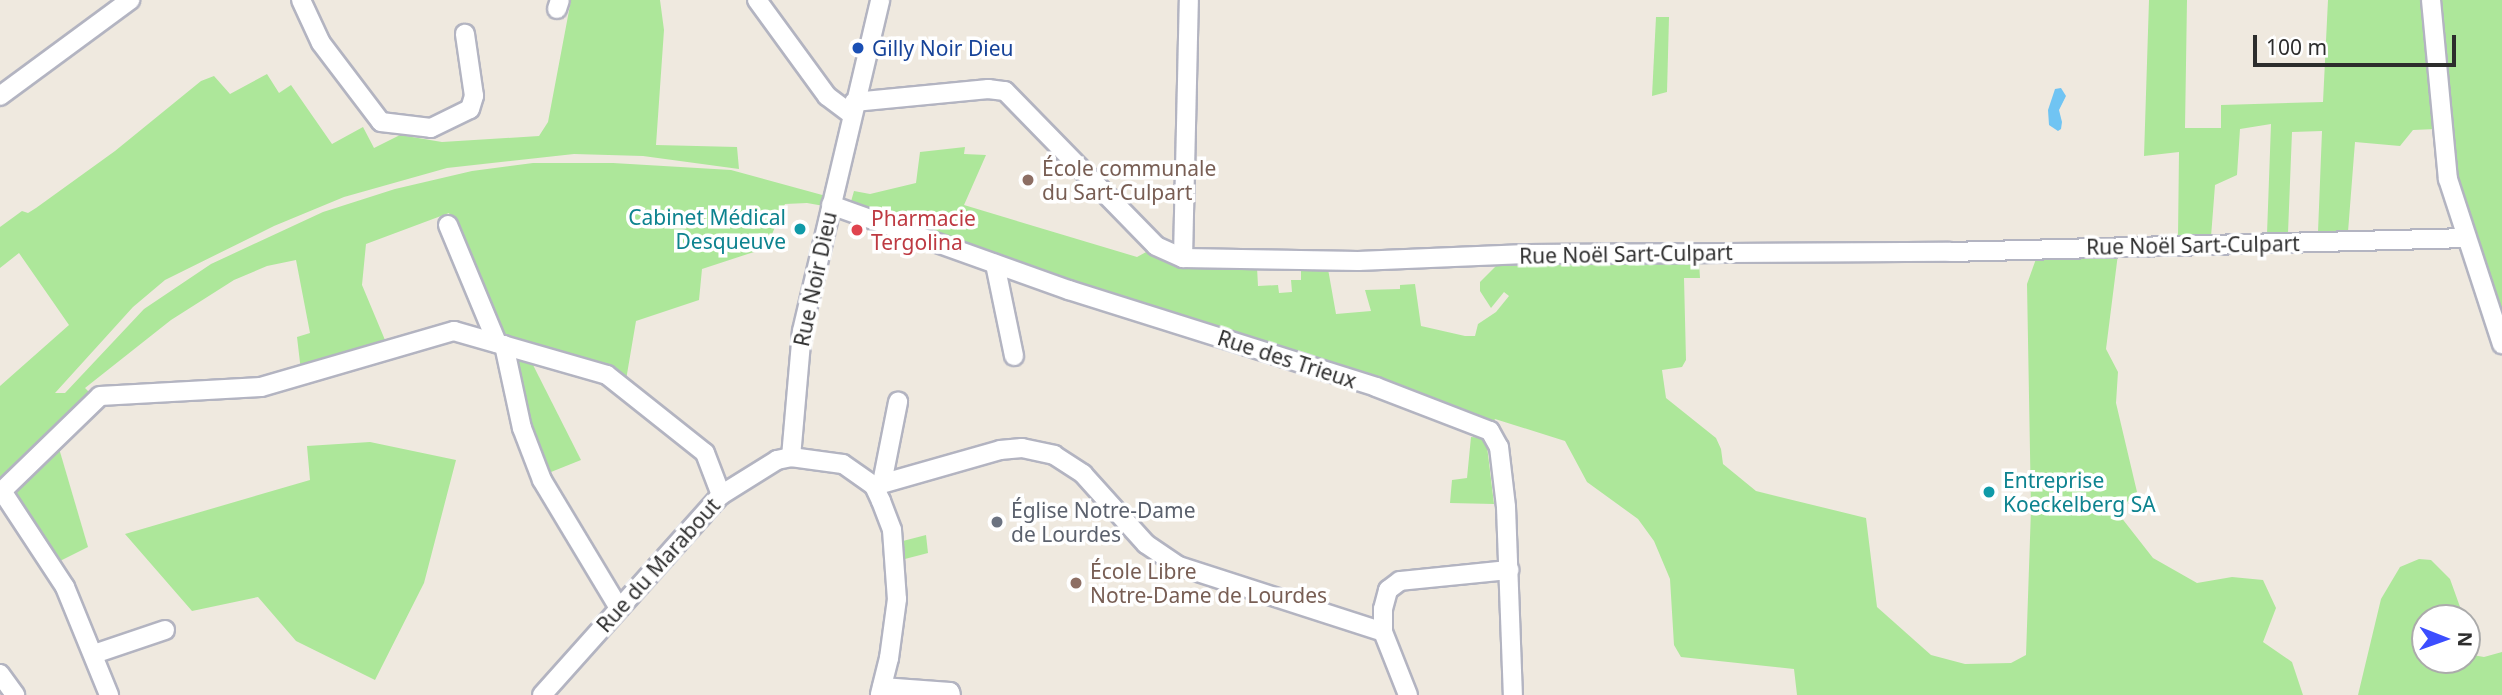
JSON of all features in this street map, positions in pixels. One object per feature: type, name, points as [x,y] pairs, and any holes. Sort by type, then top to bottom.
[{"type":"street","points":[[0,96],[130,0]]},
{"type":"street","points":[[301,0],[321,43],[381,122],[431,128],[470,109],[474,96],[466,34]]},
{"type":"street","points":[[757,0],[827,96],[852,108]]},
{"type":"street","name":"Rue Noir Dieu","points":[[791,457],[802,331],[852,108],[880,0]]},
{"type":"street","points":[[1183,258],[1189,0]]},
{"type":"street","points":[[2431,0],[2448,179],[2502,344]]},
{"type":"street","name":"Rue Noël Sart-Culpart","points":[[852,108],[988,89],[1005,91],[1156,246],[1183,258],[1358,261],[1526,254],[1950,252],[2466,238]]},
{"type":"street","name":"Rue des Trieux","points":[[831,205],[995,264],[1376,387],[1490,431],[1499,447],[1506,507],[1513,695]]},
{"type":"street","points":[[448,225],[500,344],[522,428],[542,480],[619,608]]},
{"type":"street","points":[[995,264],[1014,356]]},
{"type":"street","points":[[109,695],[65,587],[1,492],[100,396],[261,387],[454,331],[607,375],[705,453],[721,495]]},
{"type":"street","points":[[898,402],[878,485],[892,530],[897,599],[881,691],[950,692],[951,695]]},
{"type":"street","points":[[791,457],[843,464],[878,485],[1000,450],[1022,448],[1054,454],[1083,474],[1146,544],[1179,566],[1383,632]]},
{"type":"street","name":"Rue du Marabout","points":[[542,695],[721,495],[777,460],[791,457]]},
{"type":"street","points":[[1408,695],[1383,632],[1383,609],[1388,590],[1400,581],[1509,570]]},
{"type":"street","points":[[94,654],[165,630]]},
{"type":"street","points":[[0,674],[15,695]]},
{"type":"green space","points":[[571,0],[660,0],[664,30],[656,145],[737,147],[739,169],[643,156],[574,154],[447,168],[344,197],[274,226],[165,280],[133,307],[55,393],[65,393],[144,309],[211,264],[323,212],[395,189],[472,171],[533,163],[613,163],[731,170],[826,196],[824,206],[807,203],[785,204],[766,248],[702,269],[699,300],[636,321],[626,380],[507,341],[497,329],[483,300],[449,213],[366,244],[362,285],[385,340],[301,371],[297,337],[310,333],[296,260],[267,266],[234,280],[171,320],[85,388],[89,392],[0,485],[0,386],[69,325],[19,253],[0,268],[0,227],[22,211],[28,213],[36,208],[115,151],[201,81],[214,76],[230,94],[267,74],[279,93],[291,85],[332,144],[363,127],[374,148],[400,135],[442,142],[539,136],[548,122]]},
{"type":"green space","points":[[2149,0],[2187,0],[2185,128],[2221,128],[2221,105],[2323,102],[2328,0],[2421,0],[2436,129],[2413,130],[2400,146],[2355,142],[2348,232],[2318,232],[2322,131],[2292,132],[2288,233],[2267,234],[2271,124],[2240,129],[2237,175],[2215,185],[2211,237],[2178,236],[2179,152],[2144,156]]},
{"type":"green space","points":[[2440,0],[2502,0],[2502,317],[2454,166]]},
{"type":"green space","points":[[1656,17],[1669,17],[1667,92],[1652,96]]},
{"type":"green space","points":[[965,147],[964,154],[986,155],[964,205],[1137,257],[1148,251],[1177,268],[1257,267],[1258,286],[1278,285],[1279,293],[1292,292],[1291,280],[1301,280],[1301,268],[1328,269],[1336,314],[1371,311],[1365,290],[1400,289],[1400,285],[1415,284],[1421,326],[1465,336],[1475,336],[1478,324],[1496,312],[1509,296],[1504,292],[1491,308],[1480,291],[1480,282],[1496,266],[1699,262],[1700,278],[1684,278],[1686,360],[1682,367],[1662,370],[1666,398],[1716,438],[1723,464],[1756,491],[1866,518],[1877,607],[1931,655],[1965,664],[2011,663],[2026,655],[2031,509],[2027,284],[2036,259],[2118,254],[2106,349],[2118,372],[2116,403],[2137,492],[2117,512],[2153,558],[2197,583],[2232,577],[2263,580],[2276,608],[2263,642],[2292,662],[2303,695],[1797,695],[1794,669],[1681,657],[1674,645],[1670,579],[1654,541],[1638,519],[1587,482],[1565,441],[1495,419],[1492,425],[1428,397],[1249,347],[850,205],[854,191],[870,194],[916,183],[920,152]]},
{"type":"green space","points":[[518,354],[529,357],[581,460],[551,472],[541,460],[517,370]]},
{"type":"green space","points":[[1471,437],[1486,438],[1494,504],[1450,503],[1452,480],[1467,478]]},
{"type":"green space","points":[[370,442],[456,460],[424,583],[375,680],[296,641],[258,597],[192,611],[125,534],[310,480],[307,446]]},
{"type":"green space","points":[[58,445],[88,547],[56,563],[13,490]]},
{"type":"green space","points":[[926,535],[928,553],[901,560],[899,542]]},
{"type":"green space","points":[[2419,559],[2431,560],[2450,579],[2459,604],[2411,604],[2411,674],[2481,674],[2481,656],[2502,652],[2502,695],[2358,695],[2381,599],[2400,567]]},
{"type":"water","points":[[2061,88],[2066,96],[2059,110],[2062,122],[2058,131],[2049,125],[2048,110],[2055,89]]},
{"type":"place","name":"Gilly Noir Dieu","points":[[858,48]]},
{"type":"place","name":"École communale du Sart-Culpart","points":[[1028,180]]},
{"type":"place","name":"Cabinet Médical Desqueuve","points":[[800,229]]},
{"type":"place","name":"Pharmacie Tergolina","points":[[857,230]]},
{"type":"place","name":"Entreprise Koeckelberg SA","points":[[1989,492]]},
{"type":"place","name":"Église Notre-Dame de Lourdes","points":[[997,522]]},
{"type":"place","name":"École Libre Notre-Dame de Lourdes","points":[[1076,583]]}]
